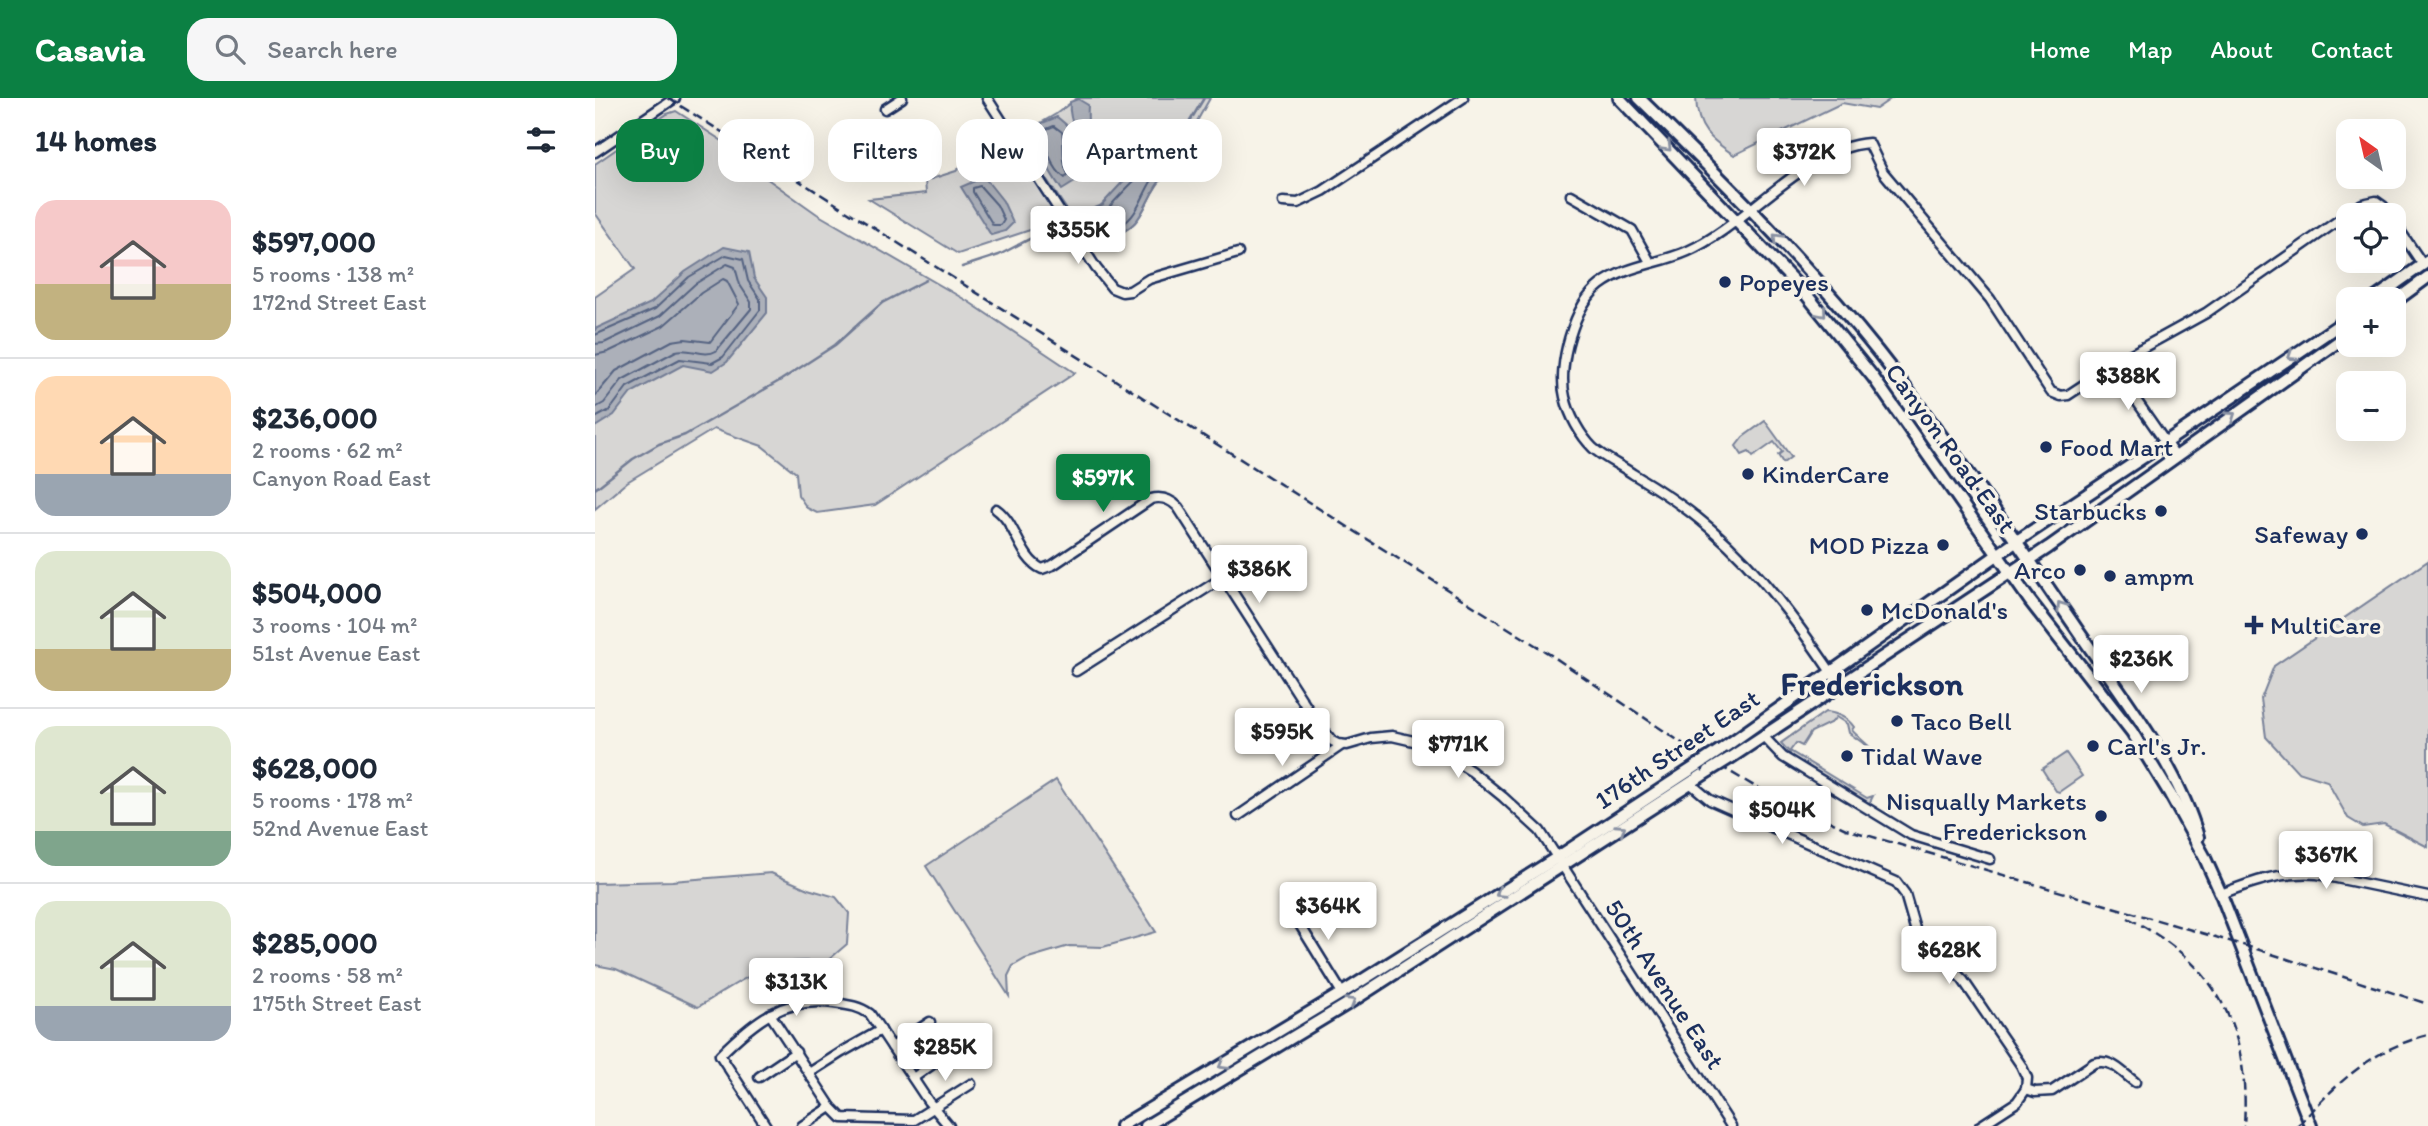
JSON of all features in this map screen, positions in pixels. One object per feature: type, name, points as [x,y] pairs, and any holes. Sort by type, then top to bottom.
[{"type":"main road","name":"Canyon Road East","points":[[1619,98],[1805,293],[1834,327],[1873,377],[2030,601],[2132,732],[2204,856],[2311,1126]]},
{"type":"main road","name":"Canyon Road East","points":[[1639,98],[1750,210],[1878,352],[2017,541],[2153,740],[2189,809],[2204,856]]},
{"type":"main road","points":[[2396,287],[2426,271]]},
{"type":"main road","points":[[2406,290],[2426,271]]},
{"type":"main road","name":"176th Street East","points":[[1146,1126],[1349,1003],[1561,861],[2017,541],[2336,326]]},
{"type":"main road","name":"176th Street East","points":[[1121,1126],[1709,772],[2011,572],[2336,343]]},
{"type":"main road","points":[[1262,1054],[1262,1048],[1318,1013],[1329,1001]]},
{"type":"street","points":[[595,152],[675,98]]},
{"type":"street","points":[[885,109],[902,98]]},
{"type":"street","points":[[988,98],[1096,268],[1112,288],[1122,292],[1130,291],[1149,279],[1238,253]]},
{"type":"street","points":[[1283,202],[1298,203],[1323,191],[1463,98]]},
{"type":"street","points":[[1839,684],[1800,628],[1737,553],[1691,512],[1594,448],[1583,436],[1569,411],[1563,380],[1575,318],[1585,300],[1598,286],[1626,270],[1688,251],[1736,220],[1808,167],[1840,149],[1869,143],[1882,172],[1990,299],[2051,392],[2061,396],[2068,395],[2126,356],[2206,313],[2336,222]]},
{"type":"street","points":[[1571,195],[1632,230],[1650,262]]},
{"type":"street","points":[[2406,240],[2426,271]]},
{"type":"street","points":[[1558,346],[1568,348]]},
{"type":"street","points":[[2113,367],[2175,456]]},
{"type":"street","points":[[996,509],[1004,515],[1031,560],[1040,568],[1053,565],[1144,503],[1155,498],[1165,498],[1178,507],[1313,717],[1332,741],[1342,745]]},
{"type":"street","points":[[1076,671],[1224,578]]},
{"type":"street","name":"50th Avenue East","points":[[1342,745],[1392,736],[1418,742],[1471,771],[1540,831],[1731,1126]]},
{"type":"street","points":[[1763,736],[1783,757],[1911,835],[1990,859]]},
{"type":"street","points":[[1238,816],[1342,745]]},
{"type":"street","points":[[1691,783],[1710,800],[1892,878],[1905,894],[1916,932],[1963,980],[2027,1078],[2026,1089],[2017,1102],[1980,1126]]},
{"type":"street","points":[[2221,894],[2267,878],[2299,873],[2317,874],[2428,897]]},
{"type":"street","points":[[1289,907],[1342,993]]},
{"type":"street","points":[[766,1126],[720,1055],[736,1039],[770,1014],[791,1004],[804,1002],[855,1006],[870,1014],[949,1126]]},
{"type":"street","points":[[770,1014],[831,1107],[842,1118],[863,1123],[908,1121],[919,1118],[971,1084]]},
{"type":"street","points":[[892,1047],[930,1022]]},
{"type":"street","points":[[809,1073],[881,1030]]},
{"type":"street","points":[[913,1078],[953,1050]]},
{"type":"street","points":[[759,1077],[796,1052]]},
{"type":"street","points":[[2026,1089],[2035,1092],[2052,1091],[2101,1061],[2110,1062],[2135,1082]]},
{"type":"street","points":[[802,1126],[831,1107]]},
{"type":"shaded area","points":[[1077,98],[1210,98],[1199,119],[1062,119],[1062,182],[1160,182],[1132,226],[1111,236],[1097,227],[1077,225],[1048,181],[1047,119]]},
{"type":"shaded area","points":[[1696,98],[1892,98],[1876,109],[1842,103],[1734,155],[1706,132],[1699,118]]},
{"type":"shaded area","points":[[676,111],[688,119],[660,119]]},
{"type":"shaded area","points":[[704,129],[718,138],[718,182],[772,182],[817,214],[969,302],[1075,373],[875,505],[817,513],[807,508],[798,495],[796,473],[762,446],[714,429],[627,482],[595,509],[595,297],[635,269],[595,213],[595,164],[616,149],[616,182],[704,182]]},
{"type":"shaded area","points":[[956,171],[956,182],[1035,182],[1060,220],[958,254],[869,199],[926,193],[925,182],[942,182],[942,176]]},
{"type":"shaded area","points":[[1765,421],[1791,457],[1783,463],[1778,455],[1782,452],[1774,442],[1753,457],[1749,452],[1742,455],[1736,446],[1743,437]]},
{"type":"shaded area","points":[[2428,561],[2428,847],[2384,824],[2363,827],[2348,818],[2327,781],[2298,772],[2266,737],[2261,699],[2274,666]]},
{"type":"shaded area","points":[[1825,712],[1848,721],[1854,727],[1852,730],[1874,751],[1849,733],[1847,724],[1836,717],[1832,722],[1811,732],[1802,746],[1796,743],[1790,751],[1867,798],[1873,796],[1869,804],[1789,756],[1790,753],[1781,743]]},
{"type":"shaded area","points":[[2066,753],[2082,776],[2059,792],[2042,769]]},
{"type":"shaded area","points":[[1056,780],[1156,932],[1103,947],[1069,946],[1025,959],[1013,966],[1008,976],[1009,996],[926,866]]},
{"type":"shaded area","points":[[771,873],[808,889],[836,897],[849,913],[847,944],[825,963],[806,961],[773,966],[743,979],[698,1007],[616,969],[595,965],[595,883],[672,881]]},
{"type":"water","points":[[1078,99],[1088,105],[1088,119],[1071,119],[1070,102]]},
{"type":"water","points":[[1057,117],[1062,121],[1062,182],[1075,182],[1062,190],[1048,167],[1048,121]]},
{"type":"water","points":[[972,182],[988,182],[1003,201],[1013,223],[1005,231],[991,235],[961,187]]},
{"type":"water","points":[[1123,182],[1160,182],[1138,219],[1123,232],[1111,236],[1094,223],[1095,212]]},
{"type":"water","points":[[724,247],[749,252],[754,278],[767,297],[767,313],[727,362],[713,371],[683,365],[631,393],[614,415],[595,427],[595,329],[651,303],[685,272]]},
{"type":"waterway","points":[[1191,119],[1204,98]]},
{"type":"waterway","points":[[1074,217],[1103,205]]},
{"type":"waterway","points":[[962,267],[999,255],[1060,223]]},
{"type":"waterway","points":[[595,489],[633,459],[659,444],[685,435],[781,380],[835,345],[882,303],[926,280]]},
{"type":"railway","points":[[668,98],[1551,655],[1685,745],[1754,786],[1846,829],[2253,948],[2428,1004]]},
{"type":"railway","points":[[2128,918],[2159,936],[2185,956],[2222,1002],[2241,1058],[2244,1126]]},
{"type":"railway","points":[[2298,1126],[2356,1070],[2407,1041],[2428,1035]]},
{"type":"place","name":"Popeyes","points":[[1725,282]]},
{"type":"place","name":"Food Mart","points":[[2046,447]]},
{"type":"place","name":"KinderCare","points":[[1748,474]]},
{"type":"place","name":"Starbucks","points":[[2161,511]]},
{"type":"place","name":"Safeway","points":[[2362,534]]},
{"type":"place","name":"MOD Pizza","points":[[1943,545]]},
{"type":"place","name":"Arco","points":[[2080,570]]},
{"type":"place","name":"ampm","points":[[2110,576]]},
{"type":"place","name":"McDonald's","points":[[1867,610]]},
{"type":"place","name":"MultiCare","points":[[2254,625]]},
{"type":"place","name":"Taco Bell","points":[[1897,721]]},
{"type":"place","name":"Carl's Jr.","points":[[2093,746]]},
{"type":"place","name":"Tidal Wave","points":[[1847,756]]},
{"type":"place","name":"Nisqually Markets Frederickson","points":[[2101,816]]},
{"type":"district","name":"Frederickson","points":[[1872,683]]}]
